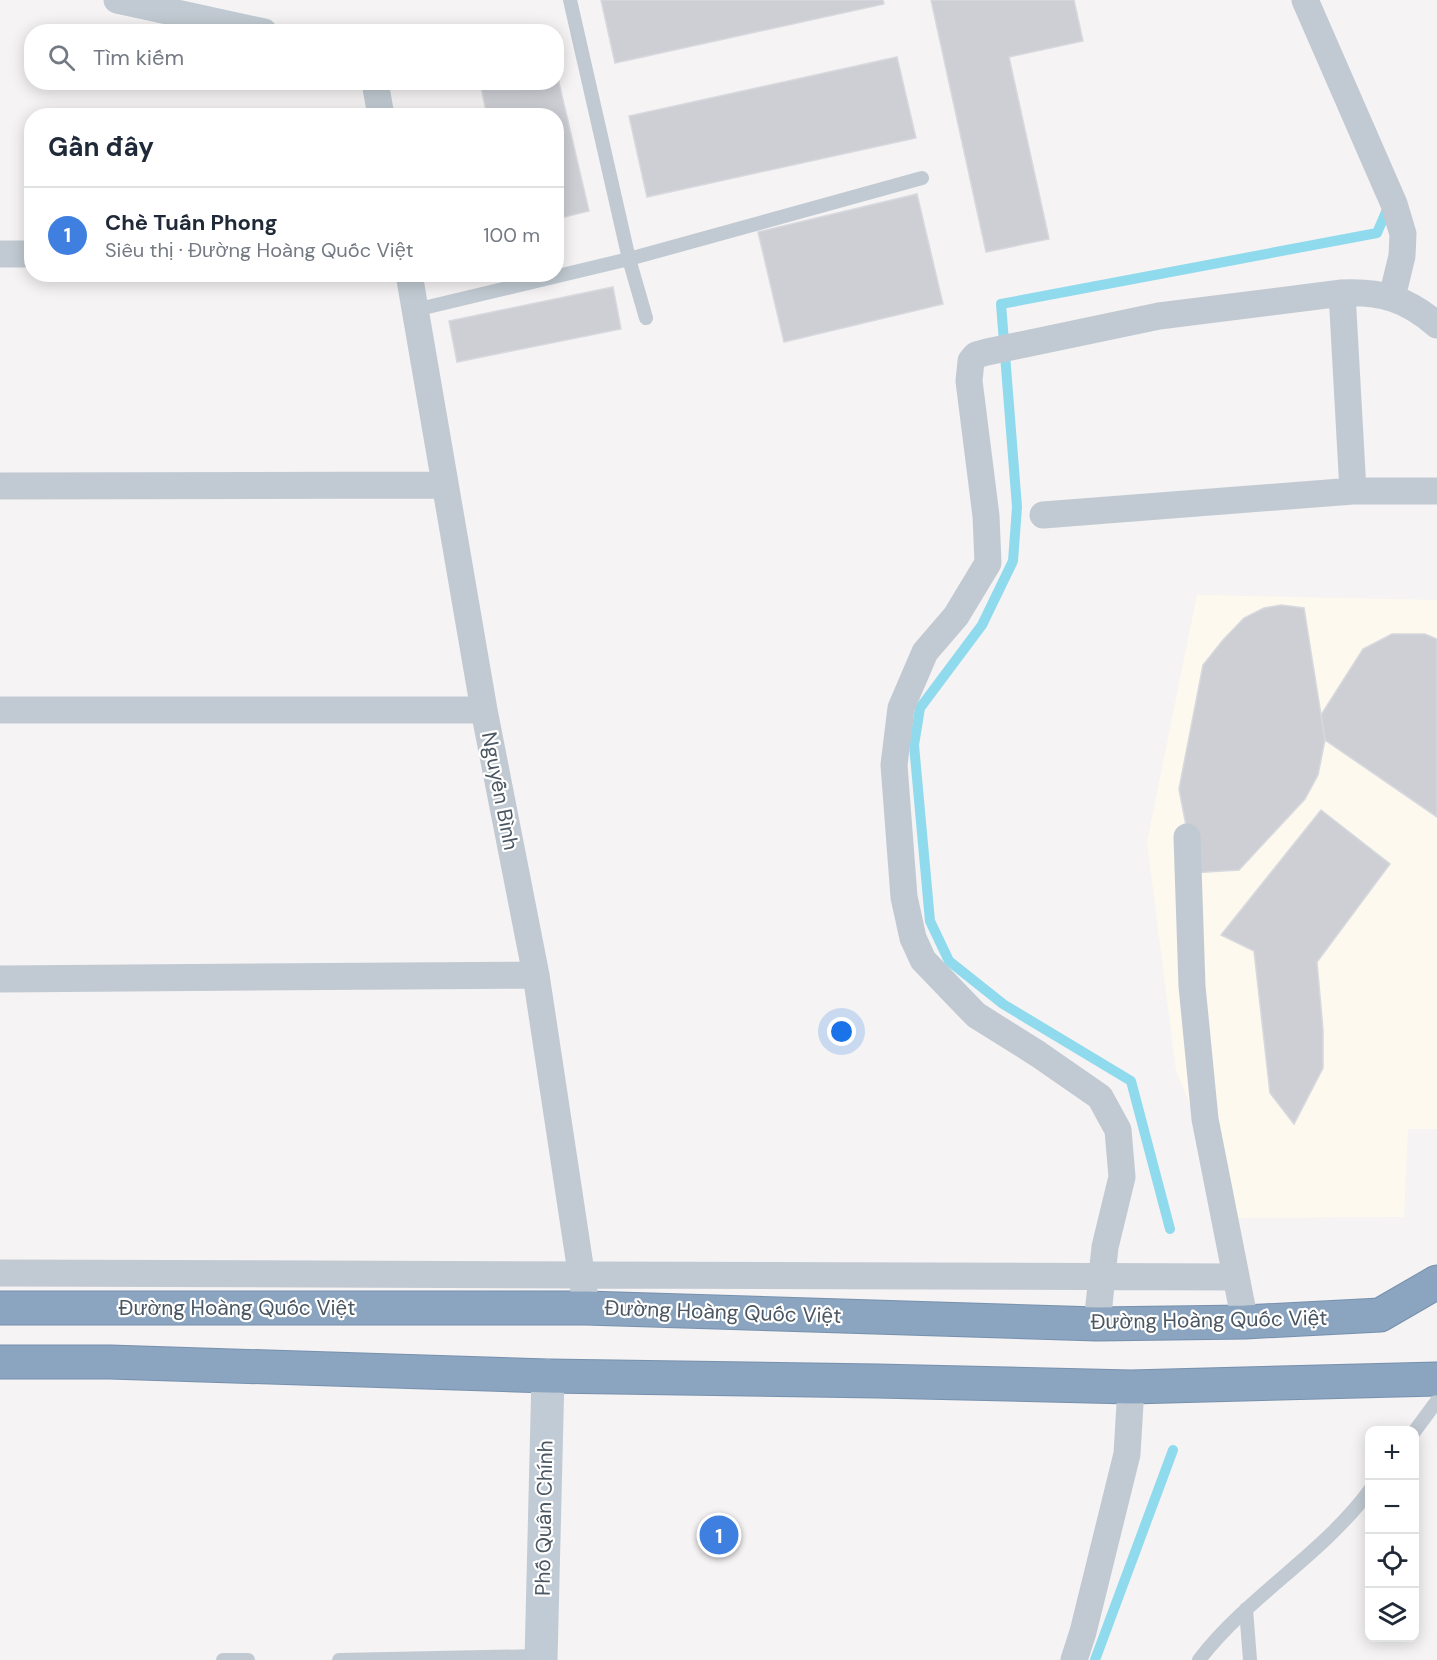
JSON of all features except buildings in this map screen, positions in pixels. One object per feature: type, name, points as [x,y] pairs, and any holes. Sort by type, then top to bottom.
[{"type":"highway","name":"Đường Hoàng Quốc Việt","points":[[0,1308],[586,1308],[1097,1324],[1245,1323],[1380,1316],[1437,1282]]},
{"type":"highway","points":[[0,1362],[110,1362],[548,1376],[866,1380],[1131,1387],[1437,1379]]},
{"type":"street","points":[[117,0],[227,24]]},
{"type":"street","points":[[1305,0],[1394,204],[1402,234],[1402,256],[1392,297]]},
{"type":"street","points":[[376,90],[380,108]]},
{"type":"street","points":[[0,254],[24,254]]},
{"type":"street","name":"Nguyễn Bình","points":[[410,282],[484,710],[536,975],[586,1308]]},
{"type":"street","points":[[1097,1324],[1105,1247],[1122,1177],[1118,1130],[1100,1097],[976,1015],[923,960],[913,938],[904,897],[894,765],[901,708],[925,652],[956,616],[987,563],[986,516],[969,371],[971,361],[976,355],[987,352],[1159,316],[1342,293],[1367,292],[1392,297],[1437,326]]},
{"type":"street","points":[[1342,293],[1353,491]]},
{"type":"street","points":[[0,486],[445,484]]},
{"type":"street","points":[[1043,515],[1353,491],[1437,490]]},
{"type":"street","points":[[0,710],[484,710]]},
{"type":"street","points":[[1187,837],[1192,987],[1204,1119],[1245,1323]]},
{"type":"street","points":[[0,979],[536,975]]},
{"type":"street","points":[[0,1274],[1236,1277]]},
{"type":"street","name":"Phố Quân Chính","points":[[541,1658],[548,1376]]},
{"type":"street","points":[[1074,1660],[1127,1454],[1131,1387]]},
{"type":"lane","points":[[570,0],[628,259],[646,318]]},
{"type":"lane","points":[[564,274],[628,259],[922,178]]},
{"type":"lane","points":[[415,310],[532,282]]},
{"type":"lane","points":[[1418,1426],[1437,1401]]},
{"type":"lane","points":[[1199,1660],[1246,1609],[1354,1511],[1365,1497]]},
{"type":"lane","points":[[1246,1609],[1250,1660]]},
{"type":"lane","points":[[339,1660],[541,1658]]},
{"type":"lane","points":[[223,1660],[248,1660]]},
{"type":"shaded area","points":[[1197,595],[1437,600],[1437,1129],[1408,1129],[1404,1217],[1238,1218],[1176,1071],[1147,842]]},
{"type":"waterway","points":[[1170,1229],[1131,1081],[1003,1004],[949,961],[930,921],[914,745],[920,708],[982,625],[1013,561],[1017,507],[1001,304],[1377,233],[1389,205]]},
{"type":"waterway","points":[[1095,1660],[1173,1450]]},
{"type":"place","name":"Chè Tuấn Phong","points":[[719,1535]]}]
